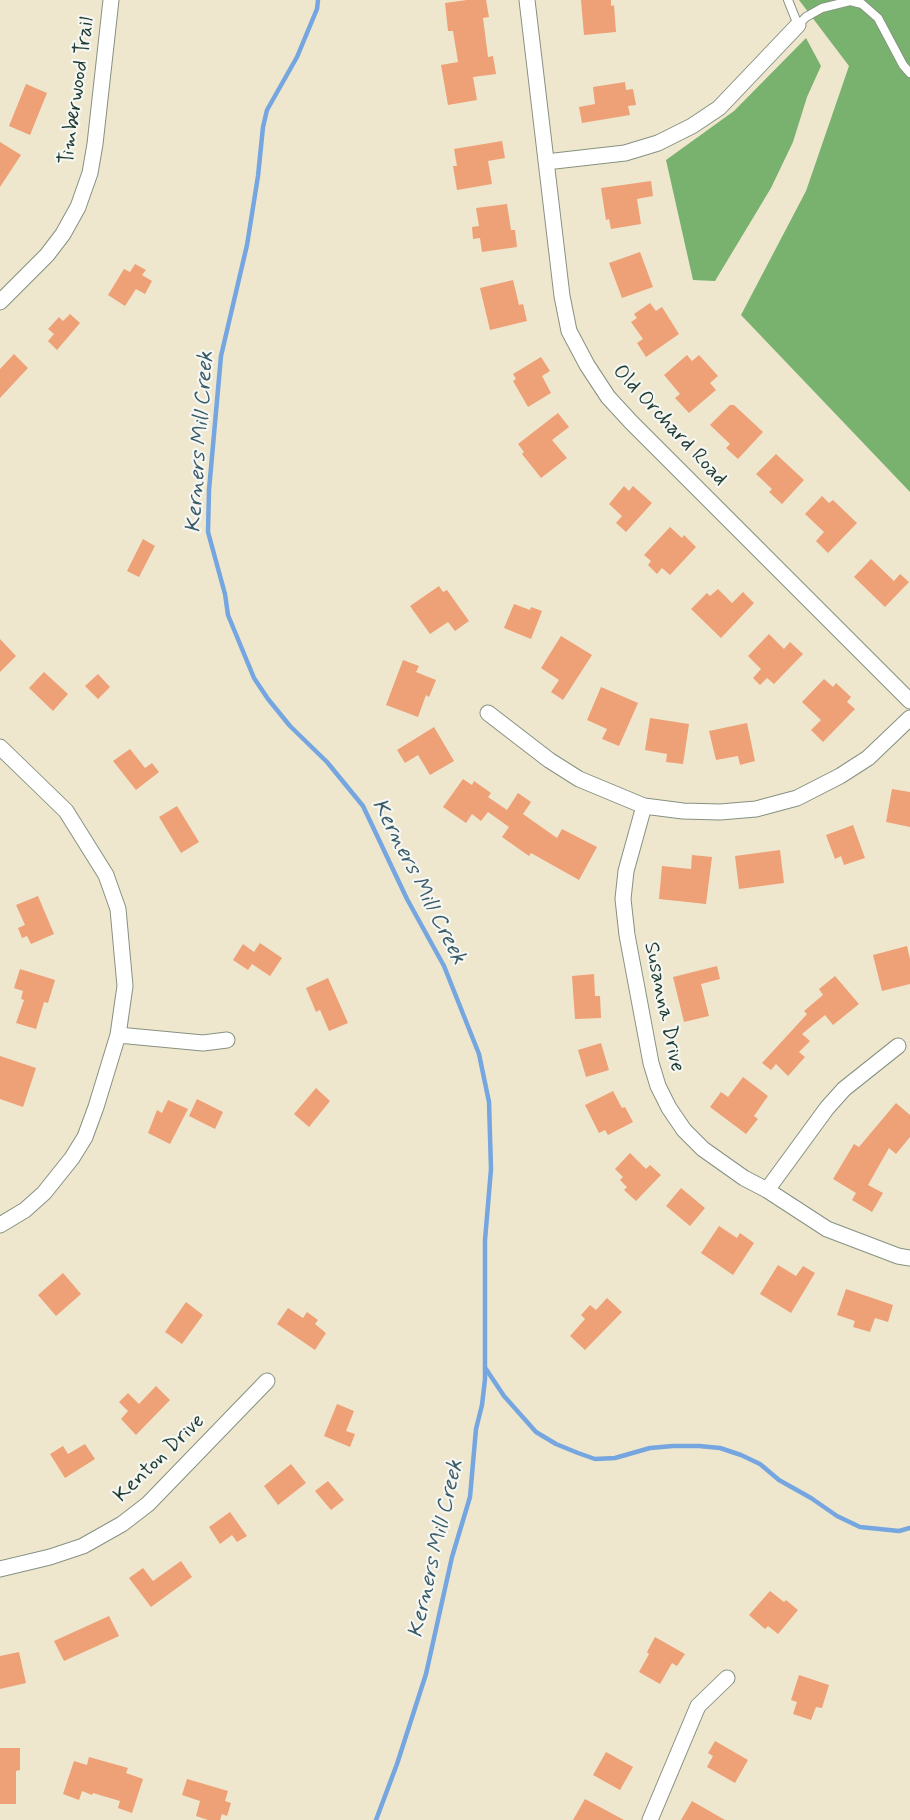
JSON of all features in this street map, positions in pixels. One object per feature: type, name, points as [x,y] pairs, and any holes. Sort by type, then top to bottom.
[{"type":"street","name":"Timberwood Trail","points":[[0,302],[47,255],[78,207],[90,173],[95,144],[111,0]]},
{"type":"street","name":"Old Orchard Road","points":[[527,0],[562,296],[569,331],[586,365],[608,397],[910,701]]},
{"type":"street","points":[[546,162],[625,153],[658,142],[692,126],[719,108],[798,25]]},
{"type":"street","points":[[489,714],[549,760],[579,779],[644,806],[683,811],[720,812],[756,809],[797,798],[840,776],[868,758],[910,718]]},
{"type":"street","points":[[0,747],[66,811],[106,875],[118,909],[125,986],[118,1035],[85,1137],[72,1158],[44,1193],[25,1210],[0,1225]]},
{"type":"street","name":"Susanna Drive","points":[[644,806],[626,871],[623,899],[627,935],[655,1075],[669,1108],[684,1130],[703,1149],[744,1178],[767,1190],[827,1229],[898,1256],[910,1258]]},
{"type":"street","points":[[118,1035],[203,1043],[227,1040]]},
{"type":"street","points":[[767,1190],[827,1108],[844,1089],[898,1046]]},
{"type":"street","name":"Kenton Drive","points":[[0,1569],[83,1546],[122,1524],[148,1504],[267,1381]]},
{"type":"street","points":[[651,1820],[698,1706],[727,1678]]},
{"type":"lane","points":[[788,0],[798,25],[806,17],[822,8],[850,1],[867,7],[878,18],[903,65],[910,73]]},
{"type":"green space","points":[[799,0],[910,0],[910,492],[741,315],[806,191],[849,66]]},
{"type":"green space","points":[[806,38],[821,66],[807,97],[793,142],[771,188],[715,281],[693,280],[666,160],[734,111]]},
{"type":"building","points":[[486,0],[489,17],[483,18],[488,57],[493,56],[496,74],[473,77],[477,100],[448,105],[441,65],[458,62],[453,31],[448,31],[445,3]]},
{"type":"building","points":[[581,0],[611,0],[611,6],[614,5],[616,32],[584,35]]},
{"type":"building","points":[[625,82],[626,90],[633,89],[636,105],[628,106],[630,115],[582,123],[579,107],[595,104],[593,87]]},
{"type":"building","points":[[26,84],[47,93],[30,135],[9,126]]},
{"type":"building","points":[[502,141],[505,158],[488,161],[492,184],[457,190],[453,166],[457,166],[454,149]]},
{"type":"building","points":[[0,142],[21,155],[0,187]]},
{"type":"building","points":[[651,181],[653,196],[637,199],[641,224],[611,229],[609,219],[606,220],[601,188]]},
{"type":"building","points":[[507,204],[511,230],[515,230],[517,247],[482,252],[480,238],[473,239],[472,227],[479,226],[476,208]]},
{"type":"building","points":[[640,252],[653,287],[622,298],[609,263]]},
{"type":"building","points":[[135,264],[146,270],[142,275],[152,281],[145,294],[136,289],[125,306],[108,295],[124,269],[130,272]]},
{"type":"building","points":[[513,280],[519,305],[523,304],[527,321],[490,330],[480,288]]},
{"type":"building","points":[[650,303],[656,311],[662,307],[679,334],[646,357],[637,343],[643,339],[631,322],[637,318],[634,314]]},
{"type":"building","points":[[70,314],[80,323],[57,350],[48,341],[54,334],[48,329],[59,317],[63,321]]},
{"type":"building","points":[[14,354],[28,368],[0,398],[0,369]]},
{"type":"building","points":[[687,355],[692,361],[699,355],[718,376],[710,383],[716,390],[689,413],[675,398],[680,394],[664,375]]},
{"type":"building","points":[[541,357],[550,371],[542,376],[551,393],[528,407],[513,381],[516,379],[513,374]]},
{"type":"building","points":[[730,405],[734,405],[763,432],[738,459],[726,448],[730,444],[710,425]]},
{"type":"building","points":[[558,413],[569,427],[552,440],[567,458],[541,478],[522,454],[524,452],[518,444]]},
{"type":"building","points":[[776,454],[804,480],[782,504],[769,492],[772,489],[756,474]]},
{"type":"building","points":[[624,486],[629,491],[633,486],[652,503],[626,532],[616,523],[622,516],[609,504]]},
{"type":"building","points":[[822,496],[829,503],[833,500],[857,523],[828,553],[816,541],[824,532],[805,514]]},
{"type":"building","points":[[670,527],[682,538],[684,535],[696,547],[670,575],[662,568],[657,574],[648,565],[651,561],[644,555]]},
{"type":"building","points":[[143,539],[155,546],[139,577],[127,571]]},
{"type":"building","points":[[871,559],[894,581],[900,574],[909,582],[885,607],[854,577]]},
{"type":"building","points":[[439,586],[443,592],[447,590],[469,621],[455,631],[448,622],[430,634],[410,606]]},
{"type":"building","points":[[718,589],[732,603],[743,592],[754,603],[721,638],[691,609],[707,593],[710,596]]},
{"type":"building","points":[[514,604],[530,610],[531,607],[542,611],[531,639],[504,628]]},
{"type":"building","points":[[769,634],[784,649],[790,642],[803,654],[774,684],[767,678],[760,685],[753,678],[761,669],[748,656]]},
{"type":"building","points":[[561,636],[592,655],[563,700],[551,692],[559,680],[541,668]]},
{"type":"building","points":[[0,639],[16,656],[0,672]]},
{"type":"building","points":[[403,660],[419,666],[416,672],[436,680],[429,697],[426,695],[418,717],[386,705]]},
{"type":"building","points":[[44,672],[68,694],[53,711],[29,688]]},
{"type":"building","points":[[98,674],[110,687],[98,699],[85,686]]},
{"type":"building","points":[[824,679],[833,687],[836,683],[851,697],[847,702],[855,709],[823,742],[811,730],[821,720],[802,702]]},
{"type":"building","points":[[601,687],[638,703],[619,746],[602,739],[607,729],[587,720]]},
{"type":"building","points":[[650,718],[689,724],[683,764],[666,762],[667,754],[645,750]]},
{"type":"building","points":[[747,723],[755,761],[740,765],[738,756],[716,760],[709,731]]},
{"type":"building","points":[[434,727],[454,761],[430,775],[418,755],[405,763],[397,750]]},
{"type":"building","points":[[130,749],[145,768],[152,763],[159,772],[136,790],[113,761]]},
{"type":"building","points":[[463,779],[472,785],[474,781],[491,793],[488,797],[507,810],[518,793],[531,802],[523,814],[557,838],[562,829],[597,847],[579,880],[531,853],[529,856],[502,837],[509,827],[488,812],[481,821],[472,814],[466,823],[443,807]]},
{"type":"building","points":[[892,789],[910,792],[910,827],[886,822]]},
{"type":"building","points":[[177,806],[199,842],[181,853],[159,817]]},
{"type":"building","points":[[853,825],[865,858],[844,865],[841,856],[835,859],[826,835]]},
{"type":"building","points":[[780,850],[784,883],[739,889],[735,856]]},
{"type":"building","points":[[692,855],[712,857],[706,904],[659,899],[662,866],[691,869]]},
{"type":"building","points":[[38,896],[54,934],[31,944],[27,936],[22,938],[18,928],[25,925],[16,905]]},
{"type":"building","points":[[260,943],[282,958],[270,976],[252,964],[248,970],[233,960],[243,944],[254,952]]},
{"type":"building","points":[[907,946],[910,959],[910,984],[882,991],[873,955]]},
{"type":"building","points":[[717,966],[720,979],[701,984],[709,1016],[684,1022],[673,977]]},
{"type":"building","points":[[20,969],[55,980],[48,1003],[44,1002],[36,1029],[16,1023],[24,1000],[21,999],[23,991],[14,988]]},
{"type":"building","points":[[594,974],[595,996],[600,996],[601,1018],[575,1019],[572,976]]},
{"type":"building","points":[[835,976],[859,1004],[833,1025],[825,1015],[802,1034],[810,1041],[799,1052],[805,1057],[788,1076],[776,1064],[771,1070],[762,1063],[807,1014],[804,1011],[823,995],[819,989]]},
{"type":"building","points":[[328,978],[348,1023],[329,1031],[320,1010],[316,1012],[306,988]]},
{"type":"building","points":[[601,1043],[609,1070],[586,1077],[578,1050]]},
{"type":"building","points":[[0,1056],[36,1068],[23,1107],[0,1099]]},
{"type":"building","points":[[743,1077],[768,1096],[754,1116],[758,1119],[746,1134],[710,1107],[721,1092],[728,1097]]},
{"type":"building","points":[[316,1088],[330,1101],[309,1127],[294,1114]]},
{"type":"building","points":[[613,1091],[633,1122],[608,1135],[605,1130],[599,1133],[585,1105]]},
{"type":"building","points":[[197,1099],[223,1112],[215,1129],[189,1116]]},
{"type":"building","points":[[168,1100],[188,1109],[170,1144],[148,1133],[157,1110],[162,1113]]},
{"type":"building","points":[[896,1103],[910,1115],[910,1137],[896,1154],[889,1148],[868,1185],[883,1193],[872,1212],[852,1200],[856,1193],[833,1179],[854,1144],[859,1147]]},
{"type":"building","points":[[630,1153],[646,1169],[650,1165],[661,1175],[636,1201],[624,1190],[627,1187],[620,1180],[623,1177],[615,1169]]},
{"type":"building","points":[[681,1188],[705,1208],[690,1226],[666,1206]]},
{"type":"building","points":[[719,1226],[737,1238],[740,1233],[754,1243],[733,1275],[701,1253]]},
{"type":"building","points":[[778,1265],[796,1276],[803,1266],[815,1273],[791,1313],[760,1294]]},
{"type":"building","points":[[63,1273],[81,1294],[56,1316],[38,1295]]},
{"type":"building","points":[[846,1289],[893,1305],[888,1322],[875,1318],[870,1332],[853,1327],[855,1321],[837,1315]]},
{"type":"building","points":[[607,1298],[622,1312],[585,1350],[570,1336],[585,1319],[581,1315],[590,1305],[596,1310]]},
{"type":"building","points":[[186,1302],[203,1315],[182,1344],[165,1332]]},
{"type":"building","points":[[288,1308],[303,1318],[307,1312],[318,1320],[315,1324],[326,1333],[315,1350],[277,1324]]},
{"type":"building","points":[[156,1386],[170,1400],[136,1435],[121,1419],[128,1411],[119,1402],[128,1393],[139,1404]]},
{"type":"building","points":[[337,1404],[354,1411],[346,1431],[355,1434],[350,1447],[324,1436]]},
{"type":"building","points":[[85,1444],[95,1459],[65,1478],[50,1454],[63,1446],[68,1454]]},
{"type":"building","points":[[291,1464],[306,1483],[278,1505],[264,1486]]},
{"type":"building","points":[[328,1481],[344,1500],[331,1510],[315,1491]]},
{"type":"building","points":[[230,1512],[247,1536],[237,1542],[232,1535],[220,1544],[209,1527]]},
{"type":"building","points":[[181,1561],[192,1577],[151,1607],[129,1578],[143,1568],[153,1581]]},
{"type":"building","points":[[770,1591],[798,1610],[778,1634],[768,1626],[765,1629],[749,1615]]},
{"type":"building","points":[[109,1616],[119,1636],[64,1661],[54,1641]]},
{"type":"building","points":[[655,1637],[685,1654],[677,1666],[672,1663],[660,1684],[639,1672]]},
{"type":"building","points":[[19,1652],[26,1683],[0,1689],[0,1656]]},
{"type":"building","points":[[799,1675],[829,1685],[822,1708],[816,1707],[811,1720],[793,1714],[797,1702],[791,1700]]},
{"type":"building","points":[[715,1741],[748,1760],[735,1783],[707,1767],[713,1756],[708,1753]]},
{"type":"building","points":[[0,1748],[20,1748],[20,1770],[16,1771],[16,1804],[0,1804]]},
{"type":"building","points":[[606,1752],[633,1767],[620,1790],[593,1775]]},
{"type":"building","points":[[89,1757],[128,1768],[126,1773],[143,1779],[132,1813],[118,1808],[120,1801],[93,1793],[92,1795],[82,1791],[79,1800],[63,1794],[74,1761],[87,1765]]},
{"type":"building","points":[[187,1779],[228,1791],[225,1801],[231,1803],[227,1816],[222,1814],[220,1820],[208,1820],[196,1816],[200,1801],[182,1795]]},
{"type":"building","points":[[585,1799],[624,1820],[573,1820]]},
{"type":"building","points":[[692,1801],[725,1820],[681,1820]]},
{"type":"waterway","name":"Kerners Mill Creek","points":[[318,0],[317,9],[297,57],[267,110],[263,127],[247,245],[221,356],[209,490],[208,532],[225,594],[228,615],[254,678],[290,726],[327,762],[363,806],[407,899],[444,966],[479,1054],[489,1102],[491,1169],[485,1240],[485,1379],[476,1429],[470,1497],[452,1557],[426,1674],[376,1820]]},
{"type":"waterway","points":[[486,1369],[504,1396],[536,1432],[578,1453],[595,1459],[615,1458],[650,1448],[673,1446],[720,1448],[760,1464],[779,1480],[837,1516],[860,1527],[899,1531],[910,1528]]}]
